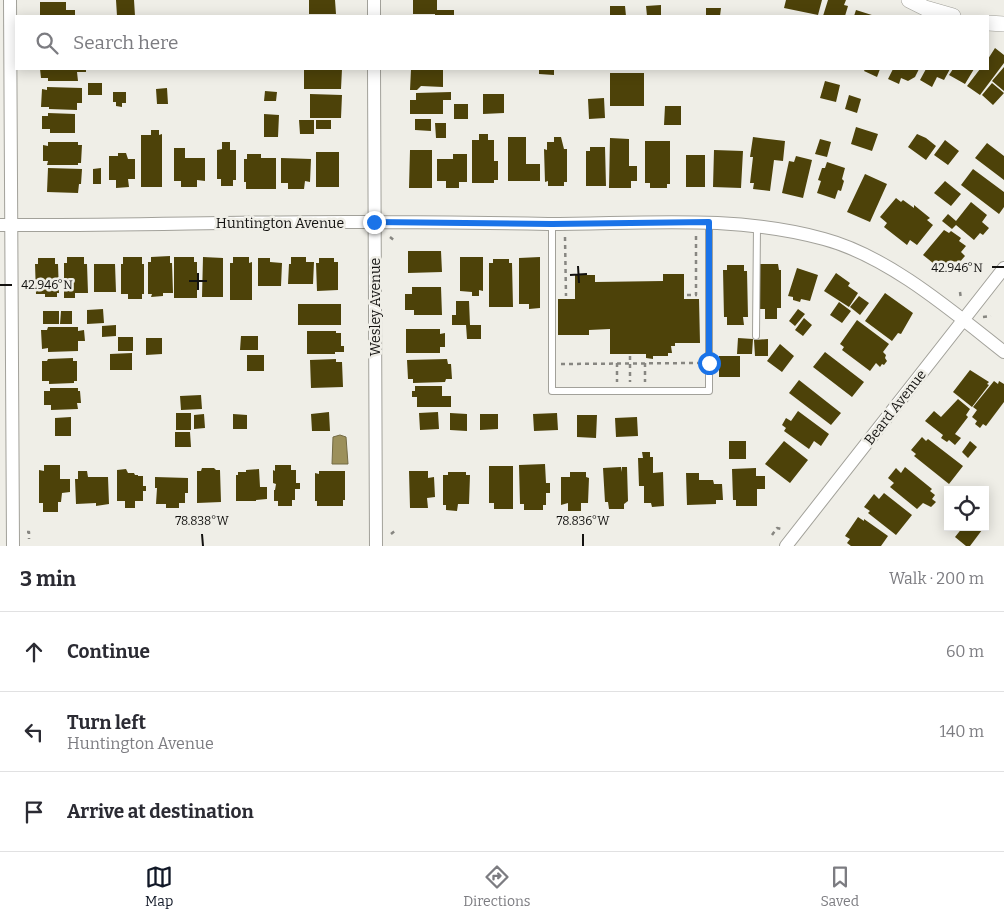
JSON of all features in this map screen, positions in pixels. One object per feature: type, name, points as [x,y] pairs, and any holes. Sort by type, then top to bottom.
[{"type":"street","points":[[10,0],[6,225],[13,546]]},
{"type":"street","points":[[374,0],[374,15]]},
{"type":"street","points":[[909,0],[925,8],[950,15]]},
{"type":"street","points":[[989,23],[1004,24]]},
{"type":"street","name":"Wesley Avenue","points":[[374,70],[376,546]]},
{"type":"street","name":"Huntington Avenue","points":[[6,225],[709,222],[758,226],[825,239],[847,246],[921,288],[1004,352]]},
{"type":"street","name":"Beard Avenue","points":[[786,546],[1004,268]]},
{"type":"lane","points":[[552,224],[552,391],[709,390],[709,222]]},
{"type":"lane","points":[[756,336],[758,226]]},
{"type":"path","points":[[688,295],[697,295],[696,235]]},
{"type":"path","points":[[565,236],[566,296]]},
{"type":"path","points":[[390,237],[395,241]]},
{"type":"path","points":[[960,292],[960,298]]},
{"type":"path","points":[[983,317],[990,316]]},
{"type":"path","points":[[630,356],[630,379]]},
{"type":"path","points":[[616,363],[617,379]]},
{"type":"path","points":[[645,363],[645,379]]},
{"type":"path","points":[[560,364],[698,363]]},
{"type":"path","points":[[772,535],[777,528]]},
{"type":"path","points":[[391,534],[396,530]]},
{"type":"path","points":[[29,532],[29,539]]},
{"type":"shaded area","points":[[340,435],[346,437],[348,464],[332,464],[333,437]]},
{"type":"building","points":[[116,0],[134,0],[135,15],[117,15]]},
{"type":"building","points":[[309,0],[335,0],[336,14],[309,14]]},
{"type":"building","points":[[413,0],[437,0],[437,10],[454,10],[454,15],[413,14]]},
{"type":"building","points":[[786,0],[822,0],[818,15],[784,8]]},
{"type":"building","points":[[828,0],[846,0],[844,5],[848,6],[845,15],[823,15]]},
{"type":"building","points":[[40,2],[66,2],[66,10],[75,10],[75,15],[40,15]]},
{"type":"building","points":[[661,5],[661,15],[647,15],[646,6]]},
{"type":"building","points":[[610,6],[625,6],[626,15],[610,15]]},
{"type":"building","points":[[706,8],[721,8],[720,15],[706,15]]},
{"type":"building","points":[[856,10],[872,15],[854,15]]},
{"type":"building","points":[[995,48],[1004,55],[1004,63],[980,95],[967,86],[979,70],[989,70],[989,57]]},
{"type":"building","points":[[1004,67],[1004,91],[992,81]]},
{"type":"building","points":[[40,70],[86,70],[86,72],[77,72],[78,81],[48,81],[48,78],[41,78]]},
{"type":"building","points":[[304,70],[342,70],[341,89],[304,89]]},
{"type":"building","points":[[411,70],[443,70],[443,87],[421,86],[417,90],[410,90]]},
{"type":"building","points":[[539,70],[554,70],[554,75],[539,74]]},
{"type":"building","points":[[864,70],[880,70],[877,77]]},
{"type":"building","points":[[892,70],[918,70],[915,77],[908,81],[901,78],[899,84],[888,79]]},
{"type":"building","points":[[925,70],[949,70],[944,80],[937,77],[932,87],[920,80]]},
{"type":"building","points":[[952,70],[973,70],[965,84],[949,75]]},
{"type":"building","points":[[610,73],[644,73],[644,106],[610,106]]},
{"type":"building","points":[[825,81],[840,85],[836,102],[820,98]]},
{"type":"building","points":[[88,83],[102,83],[102,95],[88,95]]},
{"type":"building","points":[[992,83],[1004,93],[993,105],[982,95]]},
{"type":"building","points":[[47,87],[82,88],[82,103],[77,103],[77,110],[41,107],[42,89],[47,90]]},
{"type":"building","points":[[167,88],[168,104],[157,104],[156,89]]},
{"type":"building","points":[[265,91],[277,92],[276,101],[264,101]]},
{"type":"building","points":[[113,92],[126,92],[126,103],[122,103],[122,107],[116,106],[116,102],[113,102]]},
{"type":"building","points":[[451,92],[451,100],[443,100],[443,114],[410,114],[410,100],[416,100],[416,93]]},
{"type":"building","points":[[310,94],[342,95],[341,118],[310,118]]},
{"type":"building","points":[[483,94],[504,94],[504,113],[483,114]]},
{"type":"building","points":[[849,95],[861,99],[857,113],[845,109]]},
{"type":"building","points":[[604,98],[605,118],[589,119],[588,99]]},
{"type":"building","points":[[454,104],[468,104],[468,119],[454,119]]},
{"type":"building","points":[[665,106],[681,106],[681,125],[664,125]]},
{"type":"building","points":[[48,113],[75,114],[75,133],[50,133],[50,129],[42,129],[42,116],[48,116]]},
{"type":"building","points":[[264,114],[279,115],[278,137],[264,137]]},
{"type":"building","points":[[415,119],[431,119],[431,131],[415,130]]},
{"type":"building","points":[[299,120],[314,120],[314,134],[300,134]]},
{"type":"building","points":[[316,120],[331,120],[331,129],[316,129]]},
{"type":"building","points":[[435,123],[446,123],[446,138],[436,138]]},
{"type":"building","points":[[856,127],[878,134],[872,151],[851,144]]},
{"type":"building","points":[[151,130],[159,130],[159,135],[162,134],[162,187],[141,187],[141,135],[151,135]]},
{"type":"building","points":[[479,134],[488,134],[488,140],[494,140],[494,161],[498,161],[498,180],[494,180],[494,183],[472,183],[472,140],[479,140]]},
{"type":"building","points":[[917,134],[936,146],[926,160],[908,147]]},
{"type":"building","points":[[508,137],[526,137],[526,164],[540,164],[540,181],[508,181]]},
{"type":"building","points":[[554,137],[561,137],[564,149],[567,149],[567,182],[564,182],[564,186],[548,186],[548,181],[545,182],[544,149],[547,150],[547,142],[554,142]]},
{"type":"building","points":[[753,137],[785,141],[783,161],[774,160],[770,191],[753,189],[754,183],[750,183],[753,157],[750,157]]},
{"type":"building","points":[[610,138],[629,139],[629,166],[637,166],[637,181],[631,181],[631,188],[609,188]]},
{"type":"building","points":[[820,139],[831,142],[827,157],[815,154]]},
{"type":"building","points":[[945,140],[959,151],[948,165],[934,155]]},
{"type":"building","points":[[645,141],[670,141],[670,184],[667,184],[667,188],[650,188],[650,183],[645,183]]},
{"type":"building","points":[[48,142],[78,142],[78,145],[82,145],[81,163],[78,163],[78,165],[47,165],[48,161],[43,161],[43,145],[48,146]]},
{"type":"building","points":[[222,142],[230,142],[230,150],[236,150],[236,180],[233,180],[233,186],[221,186],[221,179],[217,179],[217,150],[222,149]]},
{"type":"building","points":[[987,143],[1004,156],[1004,180],[975,158]]},
{"type":"building","points":[[590,147],[605,147],[606,186],[586,186],[586,151],[590,151]]},
{"type":"building","points":[[174,148],[185,148],[185,158],[205,158],[205,181],[197,180],[197,187],[181,187],[181,181],[174,181]]},
{"type":"building","points":[[410,150],[432,150],[432,188],[409,188]]},
{"type":"building","points":[[714,150],[743,151],[741,188],[713,187]]},
{"type":"building","points":[[316,152],[339,152],[339,187],[316,187]]},
{"type":"building","points":[[118,153],[126,153],[128,159],[135,159],[135,179],[128,179],[129,187],[116,188],[116,180],[109,180],[109,156],[118,156]]},
{"type":"building","points":[[247,154],[261,154],[261,158],[276,158],[276,189],[246,189],[246,182],[244,182],[244,159],[247,159]]},
{"type":"building","points":[[453,154],[467,154],[467,182],[459,182],[459,188],[446,188],[446,181],[437,181],[437,159],[453,159]]},
{"type":"building","points":[[686,155],[705,155],[705,187],[686,187]]},
{"type":"building","points":[[796,156],[812,160],[803,198],[782,193],[789,161],[794,162]]},
{"type":"building","points":[[281,158],[311,159],[310,182],[305,181],[304,189],[288,189],[288,183],[281,183]]},
{"type":"building","points":[[827,162],[845,168],[841,191],[838,190],[835,199],[817,193],[821,181],[818,180],[822,168],[825,168]]},
{"type":"building","points":[[48,168],[82,169],[78,193],[47,192]]},
{"type":"building","points":[[101,168],[101,184],[93,184],[93,169]]},
{"type":"building","points":[[973,169],[1004,192],[1004,207],[999,214],[961,185]]},
{"type":"building","points":[[865,174],[887,184],[870,222],[847,212]]},
{"type":"building","points":[[945,181],[961,194],[951,206],[934,193]]},
{"type":"building","points":[[896,198],[901,202],[903,200],[914,208],[914,205],[930,218],[927,220],[933,225],[917,245],[910,240],[907,245],[884,227],[887,223],[880,217]]},
{"type":"building","points":[[971,202],[987,215],[982,222],[989,228],[983,235],[980,233],[974,240],[956,225],[952,229],[942,221],[948,214],[956,221]]},
{"type":"building","points":[[944,230],[949,233],[951,231],[961,238],[959,241],[966,246],[961,252],[965,256],[958,264],[955,261],[943,271],[923,255]]},
{"type":"building","points":[[408,251],[441,251],[442,272],[408,273]]},
{"type":"building","points":[[170,256],[173,293],[163,293],[163,296],[151,297],[152,294],[148,294],[148,262],[151,262],[151,257]]},
{"type":"building","points":[[67,257],[84,257],[84,264],[87,264],[88,293],[75,293],[75,298],[64,298],[64,263],[67,263]]},
{"type":"building","points":[[123,257],[142,257],[142,264],[144,264],[144,294],[142,294],[142,299],[128,299],[128,294],[121,294],[121,264],[123,264]]},
{"type":"building","points":[[174,257],[194,257],[194,262],[197,262],[197,298],[174,298]]},
{"type":"building","points":[[203,257],[223,258],[223,297],[202,297]]},
{"type":"building","points":[[233,257],[249,257],[249,263],[252,262],[252,300],[230,300],[230,263],[233,263]]},
{"type":"building","points":[[291,257],[306,257],[306,262],[314,262],[313,284],[288,284]]},
{"type":"building","points":[[460,257],[483,257],[483,291],[479,290],[479,296],[472,296],[472,292],[460,291]]},
{"type":"building","points":[[540,257],[540,308],[529,309],[529,304],[519,304],[519,258]]},
{"type":"building","points":[[38,258],[55,258],[55,264],[58,264],[59,293],[57,293],[57,297],[45,297],[45,294],[36,294],[35,264],[38,264]]},
{"type":"building","points":[[258,258],[270,258],[270,262],[282,263],[281,286],[258,286]]},
{"type":"building","points":[[319,258],[334,258],[334,262],[338,262],[338,290],[317,291],[316,263],[319,263]]},
{"type":"building","points":[[493,259],[509,259],[509,263],[512,263],[513,307],[489,307],[489,263],[493,263]]},
{"type":"building","points":[[94,264],[115,264],[116,292],[94,292]]},
{"type":"building","points":[[758,264],[778,264],[779,270],[781,270],[781,308],[777,308],[777,319],[765,319],[765,309],[758,309]]},
{"type":"building","points":[[727,265],[744,265],[744,271],[747,271],[748,317],[743,317],[744,325],[727,325],[727,317],[724,317],[723,270],[727,270]]},
{"type":"building","points":[[797,268],[818,275],[810,301],[801,299],[800,302],[788,296]]},
{"type":"building","points":[[836,273],[850,283],[848,286],[858,293],[849,307],[824,291]]},
{"type":"building","points":[[663,274],[684,274],[684,299],[699,299],[700,343],[675,343],[675,346],[671,346],[672,353],[668,353],[668,356],[653,356],[653,359],[646,358],[646,354],[610,354],[610,329],[589,330],[589,335],[558,335],[558,299],[575,299],[575,275],[595,275],[595,282],[663,281]]},
{"type":"building","points":[[412,287],[441,287],[442,315],[414,315],[414,310],[405,310],[405,294],[412,294]]},
{"type":"building","points":[[885,293],[913,313],[901,334],[898,333],[892,341],[865,321]]},
{"type":"building","points":[[859,296],[869,303],[860,315],[850,307]]},
{"type":"building","points":[[456,301],[469,301],[470,325],[481,325],[481,339],[467,339],[466,325],[452,325],[452,315],[456,315]]},
{"type":"building","points":[[839,302],[851,311],[842,323],[830,315]]},
{"type":"building","points":[[298,304],[341,304],[341,325],[298,325]]},
{"type":"building","points":[[103,309],[104,323],[87,324],[87,310]]},
{"type":"building","points":[[798,309],[805,314],[795,326],[789,321]]},
{"type":"building","points":[[43,311],[59,311],[59,324],[43,324]]},
{"type":"building","points":[[61,311],[72,311],[72,324],[60,324]]},
{"type":"building","points":[[804,318],[812,325],[803,336],[795,330]]},
{"type":"building","points":[[857,320],[889,344],[883,352],[886,355],[887,361],[880,367],[876,363],[870,371],[842,350],[844,347],[840,344]]},
{"type":"building","points":[[116,325],[116,336],[102,337],[102,326]]},
{"type":"building","points":[[48,327],[78,327],[78,331],[84,330],[85,341],[78,341],[78,351],[48,352],[48,348],[42,349],[41,330],[47,330]]},
{"type":"building","points":[[406,329],[440,329],[440,334],[445,333],[445,347],[440,347],[440,353],[406,353]]},
{"type":"building","points":[[307,331],[336,331],[336,333],[341,333],[341,346],[344,346],[344,352],[335,352],[335,354],[307,354]]},
{"type":"building","points":[[241,336],[258,336],[258,350],[240,350]]},
{"type":"building","points":[[118,337],[133,337],[133,351],[118,351]]},
{"type":"building","points":[[146,338],[162,338],[162,354],[146,355]]},
{"type":"building","points":[[738,338],[753,339],[752,354],[737,354]]},
{"type":"building","points":[[768,339],[768,356],[755,356],[754,340]]},
{"type":"building","points":[[780,344],[794,356],[782,372],[767,361]]},
{"type":"building","points":[[825,352],[864,382],[852,397],[813,367]]},
{"type":"building","points":[[132,353],[132,370],[110,370],[110,354]]},
{"type":"building","points":[[247,355],[264,355],[264,371],[247,371]]},
{"type":"building","points":[[719,356],[740,356],[740,377],[719,377]]},
{"type":"building","points":[[73,358],[73,361],[77,361],[77,381],[74,381],[74,383],[49,384],[49,381],[42,381],[42,361]]},
{"type":"building","points":[[336,359],[336,362],[342,362],[343,387],[311,388],[310,360]]},
{"type":"building","points":[[447,359],[448,364],[451,364],[452,379],[446,379],[445,382],[413,383],[413,379],[408,379],[407,360]]},
{"type":"building","points":[[970,370],[989,382],[987,384],[989,385],[972,407],[953,392]]},
{"type":"building","points":[[799,380],[841,413],[831,425],[789,393]]},
{"type":"building","points":[[994,381],[998,384],[999,381],[1004,384],[1004,402],[986,426],[983,424],[980,428],[975,424],[977,421],[972,417],[977,410],[973,407]]},
{"type":"building","points":[[415,386],[442,386],[442,396],[451,396],[451,407],[417,407],[417,397],[412,397],[412,391],[415,391]]},
{"type":"building","points":[[50,388],[78,388],[81,403],[77,403],[78,409],[51,410],[51,405],[44,405],[44,391],[50,391]]},
{"type":"building","points":[[201,395],[202,409],[181,410],[180,396]]},
{"type":"building","points":[[958,399],[970,409],[966,415],[968,417],[955,434],[961,438],[955,445],[949,440],[947,442],[941,438],[943,435],[925,421],[934,411],[941,417]]},
{"type":"building","points":[[798,411],[829,434],[821,446],[814,441],[809,449],[784,431],[786,428],[782,425],[786,418],[791,421]]},
{"type":"building","points":[[329,412],[330,431],[312,431],[311,414]]},
{"type":"building","points":[[438,412],[439,429],[420,430],[419,413]]},
{"type":"building","points":[[176,413],[191,413],[191,430],[176,430]]},
{"type":"building","points":[[450,413],[467,414],[467,431],[450,430]]},
{"type":"building","points":[[557,413],[558,430],[534,431],[533,414]]},
{"type":"building","points":[[204,414],[205,428],[194,429],[194,415]]},
{"type":"building","points":[[233,414],[247,415],[247,429],[233,429]]},
{"type":"building","points":[[480,414],[498,414],[498,429],[480,430]]},
{"type":"building","points":[[577,415],[597,415],[596,438],[577,437]]},
{"type":"building","points":[[71,417],[71,436],[55,436],[55,418]]},
{"type":"building","points":[[637,417],[638,436],[616,437],[615,418]]},
{"type":"building","points":[[175,432],[190,432],[191,447],[175,447]]},
{"type":"building","points":[[922,437],[926,441],[928,439],[963,466],[949,484],[914,456],[916,454],[911,450]]},
{"type":"building","points":[[729,441],[746,441],[746,459],[729,459]]},
{"type":"building","points":[[784,441],[808,460],[790,483],[765,464]]},
{"type":"building","points":[[970,441],[977,447],[968,458],[962,452]]},
{"type":"building","points":[[642,452],[650,452],[650,457],[653,457],[653,473],[663,472],[664,506],[652,507],[651,503],[644,503],[644,486],[639,486],[638,458],[643,458]]},
{"type":"building","points":[[545,464],[546,483],[550,483],[550,493],[546,493],[546,505],[543,505],[543,510],[524,510],[524,504],[520,504],[519,465]]},
{"type":"building","points":[[44,465],[60,465],[60,479],[70,479],[70,492],[62,493],[61,502],[58,502],[58,512],[43,512],[43,503],[39,503],[39,470],[44,471]]},
{"type":"building","points":[[275,465],[291,465],[291,470],[296,470],[296,483],[300,483],[300,489],[295,489],[295,500],[292,500],[292,506],[278,506],[278,501],[274,501],[276,484],[273,483],[273,470],[275,471]]},
{"type":"building","points":[[489,466],[513,466],[513,509],[494,509],[494,503],[489,503]]},
{"type":"building","points":[[621,467],[621,472],[622,467],[627,467],[628,501],[624,504],[624,509],[609,509],[608,502],[605,502],[603,468]]},
{"type":"building","points":[[905,467],[932,489],[930,491],[935,495],[932,499],[936,502],[931,507],[923,503],[917,509],[890,487],[894,483],[888,478],[896,468],[901,473]]},
{"type":"building","points":[[202,468],[220,470],[221,502],[197,503],[197,471],[201,471]]},
{"type":"building","points":[[756,468],[756,476],[765,476],[765,489],[757,489],[757,506],[736,506],[736,500],[733,500],[732,469]]},
{"type":"building","points":[[126,469],[128,473],[143,476],[143,486],[146,486],[146,491],[143,491],[143,501],[135,501],[135,508],[125,508],[125,501],[117,501],[117,470]]},
{"type":"building","points":[[259,469],[260,487],[267,487],[267,499],[236,501],[236,475],[238,475],[238,472]]},
{"type":"building","points":[[78,471],[87,471],[88,477],[108,477],[109,504],[96,506],[96,503],[76,504],[75,479],[78,479]]},
{"type":"building","points":[[319,471],[345,471],[345,500],[343,500],[343,506],[317,506],[317,501],[315,501],[315,473],[319,474]]},
{"type":"building","points":[[409,471],[428,471],[428,478],[434,477],[435,497],[427,498],[428,508],[410,508]]},
{"type":"building","points":[[448,472],[466,472],[466,475],[470,475],[469,504],[458,504],[457,511],[446,510],[446,505],[443,505],[443,475],[448,475]]},
{"type":"building","points":[[570,472],[586,472],[586,477],[589,478],[588,503],[581,503],[581,511],[568,511],[568,503],[561,505],[561,477],[570,477]]},
{"type":"building","points":[[686,473],[699,473],[699,480],[713,480],[714,484],[722,484],[723,500],[716,500],[716,504],[687,505]]},
{"type":"building","points":[[155,477],[188,478],[188,493],[185,493],[185,503],[179,503],[179,508],[166,508],[166,504],[156,504],[157,488],[155,488]]},
{"type":"building","points":[[884,493],[912,515],[896,535],[868,513],[870,511],[864,507],[874,494],[879,499]]},
{"type":"building","points":[[858,517],[864,521],[864,519],[888,536],[881,546],[851,546],[847,543],[850,539],[845,536]]},
{"type":"building","points":[[960,531],[981,531],[970,546],[966,546],[955,537]]},
{"type":"route","points":[[374,222],[552,224],[709,222],[709,363]]}]
